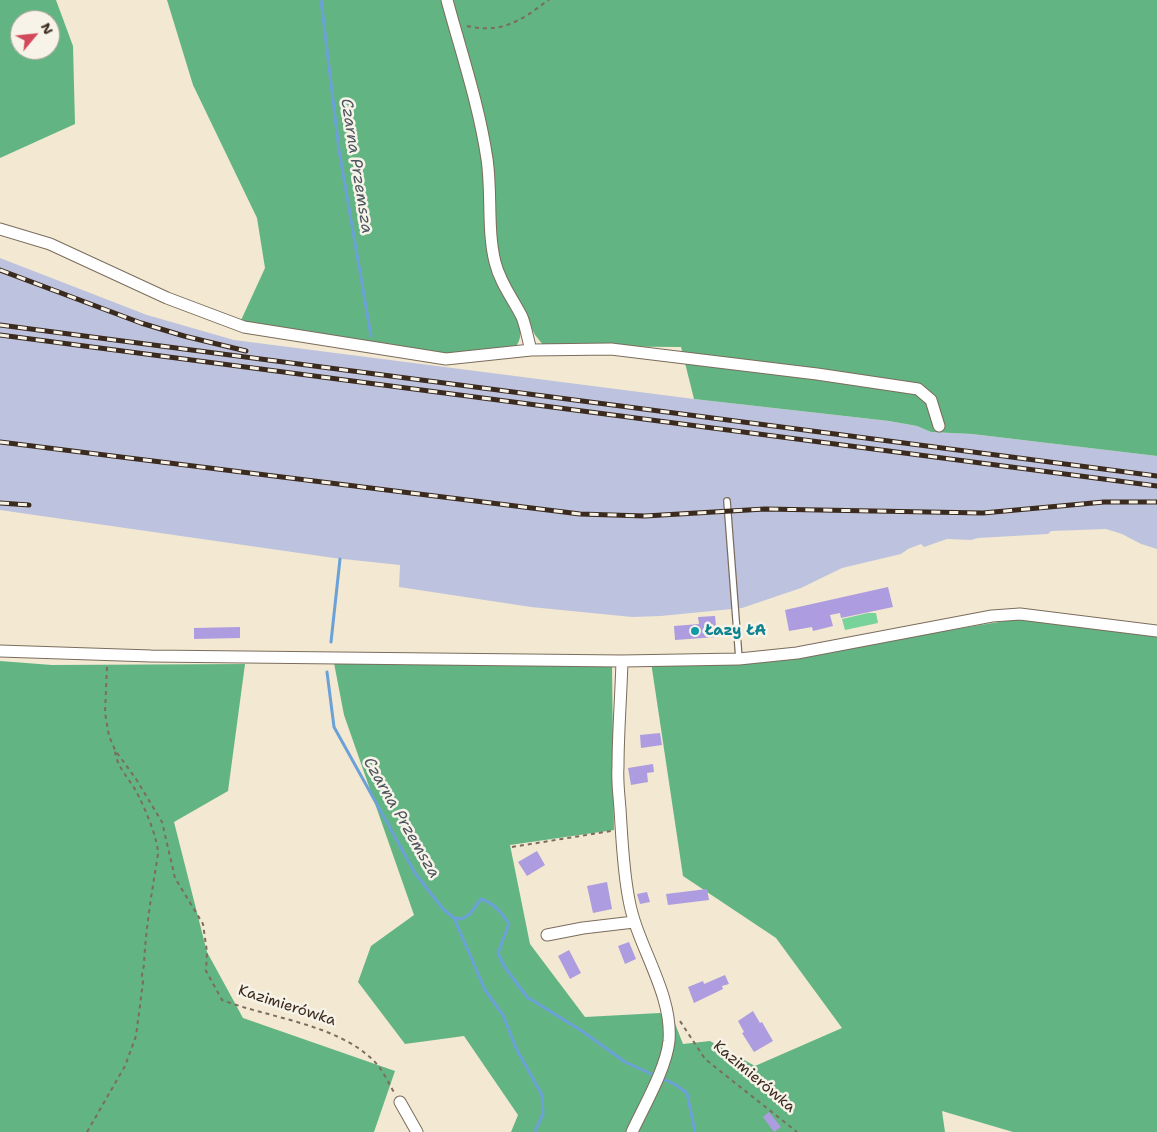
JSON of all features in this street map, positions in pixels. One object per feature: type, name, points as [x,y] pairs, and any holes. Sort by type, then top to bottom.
[{"type":"street","points":[[447,0],[485,147],[490,180],[492,244],[495,262],[505,289],[522,319],[530,350]]},
{"type":"street","points":[[0,229],[50,244],[167,298],[244,328],[446,359],[530,350],[610,349],[817,374],[918,389],[931,400],[939,426]]},
{"type":"street","points":[[0,651],[622,661],[739,659],[798,654],[992,616],[1020,614],[1157,631]]},
{"type":"street","points":[[622,661],[618,769],[621,830],[627,888],[634,922],[661,992],[669,1024],[669,1042],[661,1068],[632,1132]]},
{"type":"street","points":[[547,935],[583,928],[634,922]]},
{"type":"street","points":[[400,1102],[417,1132]]},
{"type":"lane","points":[[727,501],[739,659]]},
{"type":"path","points":[[453,23],[486,30],[497,29],[527,16],[549,0]]},
{"type":"path","points":[[87,1132],[125,1066],[136,1036],[143,982],[141,976],[144,969],[146,927],[158,854],[158,844],[137,792],[116,760],[116,750],[108,736],[105,713],[108,654]]},
{"type":"path","name":"Kazimierówka","points":[[116,750],[162,822],[176,878],[203,924],[207,952],[206,971],[222,1000],[246,1009],[299,1022],[335,1036],[359,1049],[375,1062],[400,1102]]},
{"type":"path","points":[[512,847],[621,830]]},
{"type":"path","name":"Kazimierówka","points":[[678,1017],[705,1059],[797,1132]]},
{"type":"shaded area","points":[[0,258],[147,315],[234,340],[694,399],[889,421],[917,426],[931,432],[972,434],[1157,456],[1157,549],[1106,529],[1051,531],[1048,534],[971,540],[947,539],[924,547],[921,544],[901,554],[842,568],[801,588],[742,608],[632,617],[531,607],[399,587],[400,565],[334,558],[0,510]]},
{"type":"green space","points":[[0,0],[56,0],[60,10],[10,10],[10,60],[60,60],[60,11],[73,46],[75,124],[0,158]]},
{"type":"green space","points":[[167,0],[442,0],[465,80],[481,146],[489,252],[520,324],[520,337],[515,348],[446,364],[237,329],[265,268],[257,218],[193,85]]},
{"type":"green space","points":[[452,0],[1157,0],[1157,456],[972,434],[931,432],[917,426],[889,421],[694,399],[681,347],[544,346],[535,335],[501,266],[496,241],[495,186]]},
{"type":"green space","points":[[876,613],[878,623],[845,630],[842,619]]},
{"type":"green space","points":[[1017,619],[1157,637],[1157,1132],[1013,1132],[942,1111],[945,1132],[511,1132],[518,1115],[464,1036],[405,1044],[358,982],[371,946],[414,915],[344,715],[334,663],[612,664],[614,830],[510,845],[530,944],[585,1017],[660,1013],[674,1021],[683,1044],[710,1041],[755,1066],[842,1028],[776,938],[683,876],[651,662],[737,665]]},
{"type":"green space","points":[[0,661],[52,665],[245,664],[228,791],[174,822],[207,952],[243,1018],[395,1071],[374,1132],[0,1132]]},
{"type":"building","points":[[888,587],[893,607],[841,618],[840,613],[830,615],[833,626],[813,631],[812,627],[789,631],[785,610]]},
{"type":"building","name":"Łazy ŁA","points":[[715,616],[717,637],[675,640],[674,626],[699,624],[698,617]]},
{"type":"building","points":[[240,627],[240,638],[194,639],[194,628]]},
{"type":"building","points":[[660,733],[662,745],[641,748],[640,735]]},
{"type":"building","points":[[653,764],[654,772],[647,773],[648,782],[631,785],[628,768]]},
{"type":"building","points":[[537,851],[545,865],[527,876],[518,862]]},
{"type":"building","points":[[607,882],[612,909],[593,913],[587,886]]},
{"type":"building","points":[[707,889],[709,900],[668,905],[666,894]]},
{"type":"building","points":[[647,892],[650,902],[640,904],[637,894]]},
{"type":"building","points":[[629,942],[636,959],[625,964],[618,946]]},
{"type":"building","points":[[569,950],[581,973],[570,979],[558,956]]},
{"type":"building","points":[[725,975],[729,984],[722,986],[723,989],[694,1003],[688,987],[703,981],[704,984]]},
{"type":"building","points":[[753,1011],[773,1041],[754,1052],[742,1033],[744,1032],[738,1021]]},
{"type":"building","points":[[769,1112],[781,1127],[774,1132],[763,1117]]},
{"type":"waterway","name":"Czarna Przemsza","points":[[321,0],[339,150],[371,336]]},
{"type":"waterway","name":"Czarna Przemsza","points":[[331,642],[340,559]]},
{"type":"waterway","name":"Czarna Przemsza","points":[[327,672],[334,727],[415,873],[443,909],[454,918],[461,919],[469,915],[481,899],[494,906],[509,924],[498,953],[504,966],[527,997],[582,1031],[625,1062],[656,1076]]},
{"type":"waterway","points":[[454,918],[485,990],[503,1015],[516,1048],[542,1095],[543,1114],[536,1132]]},
{"type":"waterway","name":"Czarna Przemsza","points":[[662,1078],[687,1093],[695,1132]]},
{"type":"railway","points":[[0,270],[141,323],[246,351]]},
{"type":"railway","points":[[0,325],[1157,476]]},
{"type":"railway","points":[[0,335],[1157,486]]},
{"type":"railway","points":[[0,442],[580,514],[645,516],[765,509],[983,513],[1104,502],[1157,502]]},
{"type":"railway","points":[[0,503],[29,505]]},
{"type":"place","name":"Łazy ŁA","points":[[695,631]]}]
